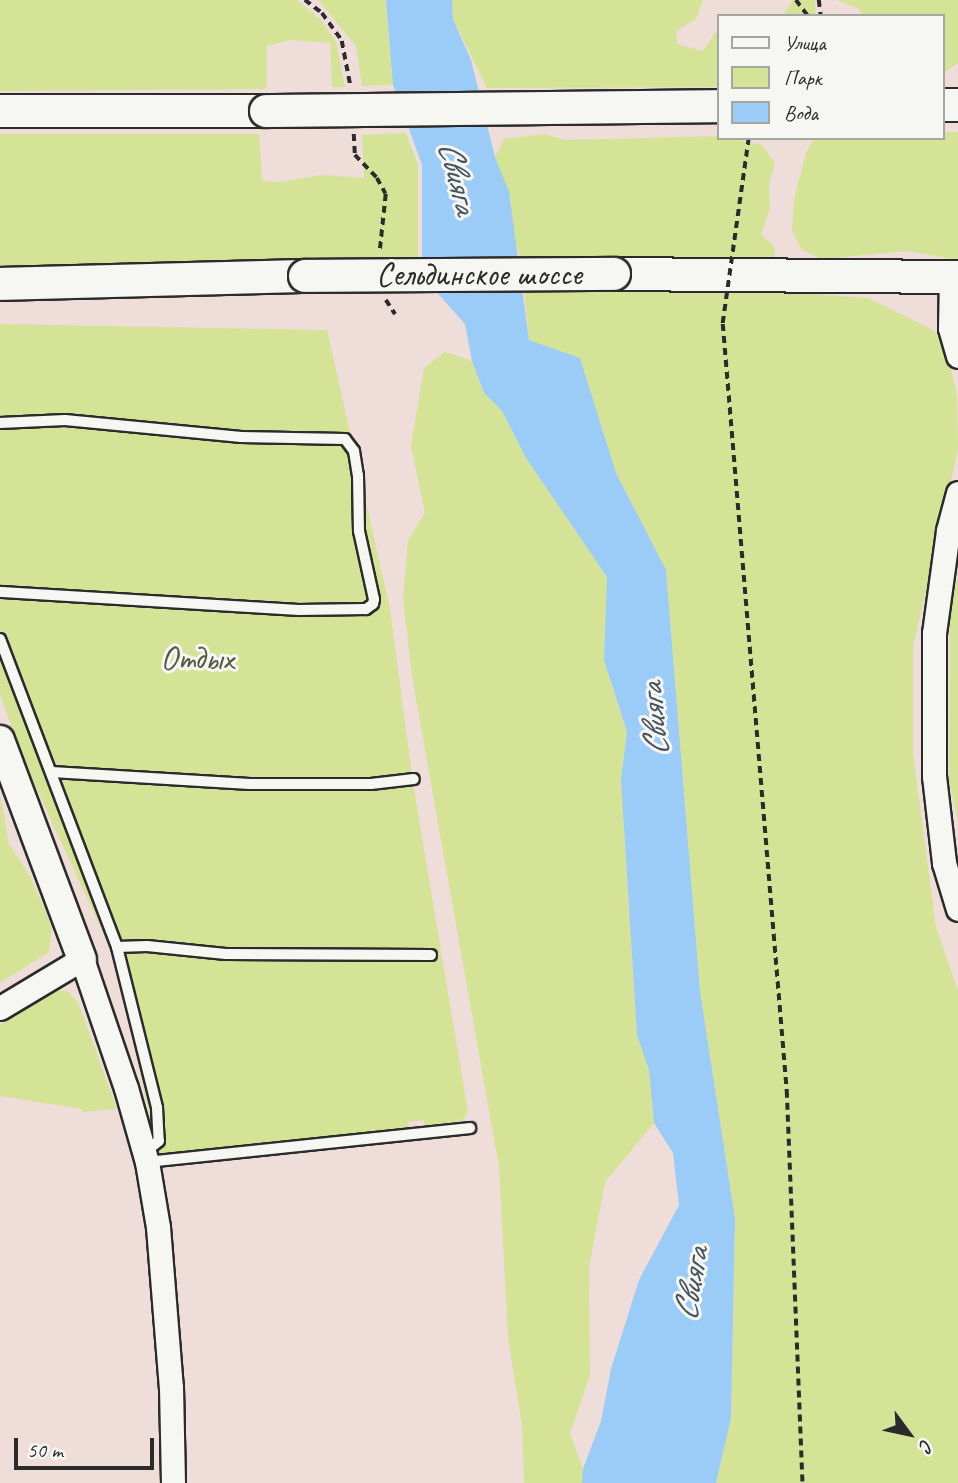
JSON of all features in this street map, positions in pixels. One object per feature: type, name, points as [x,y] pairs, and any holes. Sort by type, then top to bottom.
[{"type":"main road","points":[[0,111],[716,106]]},
{"type":"main road","name":"Сельдинское шоссе","points":[[0,284],[305,276],[614,274],[955,277]]},
{"type":"street","points":[[955,277],[950,328],[958,356]]},
{"type":"street","points":[[958,493],[948,531],[934,633],[934,776],[944,863],[958,909]]},
{"type":"street","points":[[0,740],[82,959],[146,1157],[158,1227],[171,1387],[173,1483]]},
{"type":"street","points":[[0,1008],[82,959]]},
{"type":"lane","points":[[0,423],[65,420],[241,437],[345,439],[354,451],[358,475],[359,531],[374,599],[373,604],[366,609],[298,610],[0,592]]},
{"type":"lane","points":[[0,639],[117,947],[157,1108],[159,1141],[146,1157]]},
{"type":"lane","points":[[52,772],[250,784],[370,784],[414,779]]},
{"type":"lane","points":[[117,947],[147,946],[226,954],[431,955]]},
{"type":"lane","points":[[146,1157],[470,1128]]},
{"type":"path","points":[[306,0],[321,13],[342,41],[352,90]]},
{"type":"path","points":[[353,129],[355,155],[377,178],[386,194],[379,260]]},
{"type":"path","points":[[749,140],[723,324],[787,1091],[803,1483]]},
{"type":"path","points":[[384,287],[386,301],[395,314]]},
{"type":"green space","points":[[0,0],[297,0],[321,20],[336,42],[345,87],[332,87],[330,43],[290,40],[267,46],[267,86],[264,89],[0,91]]},
{"type":"green space","points":[[318,0],[386,0],[393,85],[362,86],[356,46]]},
{"type":"green space","points":[[452,0],[703,0],[696,19],[676,31],[677,44],[703,51],[716,31],[716,87],[487,88],[453,19]]},
{"type":"green space","points":[[793,0],[815,0],[816,14],[783,14]]},
{"type":"green space","points":[[837,0],[958,0],[958,63],[944,73],[944,14],[862,14],[859,9]]},
{"type":"green space","points":[[944,132],[958,132],[958,260],[907,251],[822,259],[802,250],[792,231],[794,200],[806,153],[813,140],[944,140]]},
{"type":"green space","points":[[406,133],[418,165],[418,265],[0,270],[0,134],[259,134],[262,181],[282,182],[320,175],[364,178],[362,135]]},
{"type":"green space","points":[[544,134],[565,140],[716,136],[716,140],[738,140],[762,145],[775,163],[769,184],[770,208],[761,235],[774,246],[775,256],[765,263],[522,259],[515,247],[495,157],[504,139]]},
{"type":"green space","points":[[524,290],[770,291],[868,298],[933,330],[945,347],[957,394],[958,449],[913,647],[913,754],[936,927],[958,991],[958,1483],[716,1483],[731,1418],[735,1219],[700,991],[666,570],[616,473],[580,358],[529,341]]},
{"type":"green space","name":"Отдых","points":[[0,324],[327,330],[390,609],[413,783],[468,1112],[462,1121],[425,1126],[424,1120],[408,1122],[409,1128],[158,1154],[115,959],[28,770],[0,695]]},
{"type":"green space","points":[[445,352],[472,361],[484,393],[502,411],[526,458],[607,577],[604,660],[627,732],[621,780],[637,1035],[649,1070],[654,1123],[605,1182],[589,1267],[590,1375],[570,1434],[583,1469],[582,1483],[524,1483],[522,1425],[508,1337],[499,1167],[412,676],[403,598],[408,540],[425,513],[411,446],[424,368]]},
{"type":"green space","points":[[958,577],[958,821],[949,781],[950,600]]},
{"type":"green space","points":[[0,793],[9,844],[31,878],[52,927],[49,952],[0,983]]},
{"type":"green space","points":[[53,990],[67,991],[78,1002],[117,1109],[83,1112],[82,1109],[0,1096],[0,1025]]},
{"type":"water","name":"Свияга","points":[[386,0],[452,0],[453,19],[471,60],[495,157],[509,192],[529,340],[580,358],[616,473],[666,570],[700,991],[735,1219],[731,1418],[716,1483],[582,1483],[583,1469],[601,1421],[611,1369],[639,1280],[679,1205],[673,1153],[654,1123],[649,1070],[637,1035],[621,780],[627,732],[604,660],[607,577],[526,458],[502,411],[484,393],[472,361],[465,324],[432,287],[422,265],[422,165],[393,85]]}]
